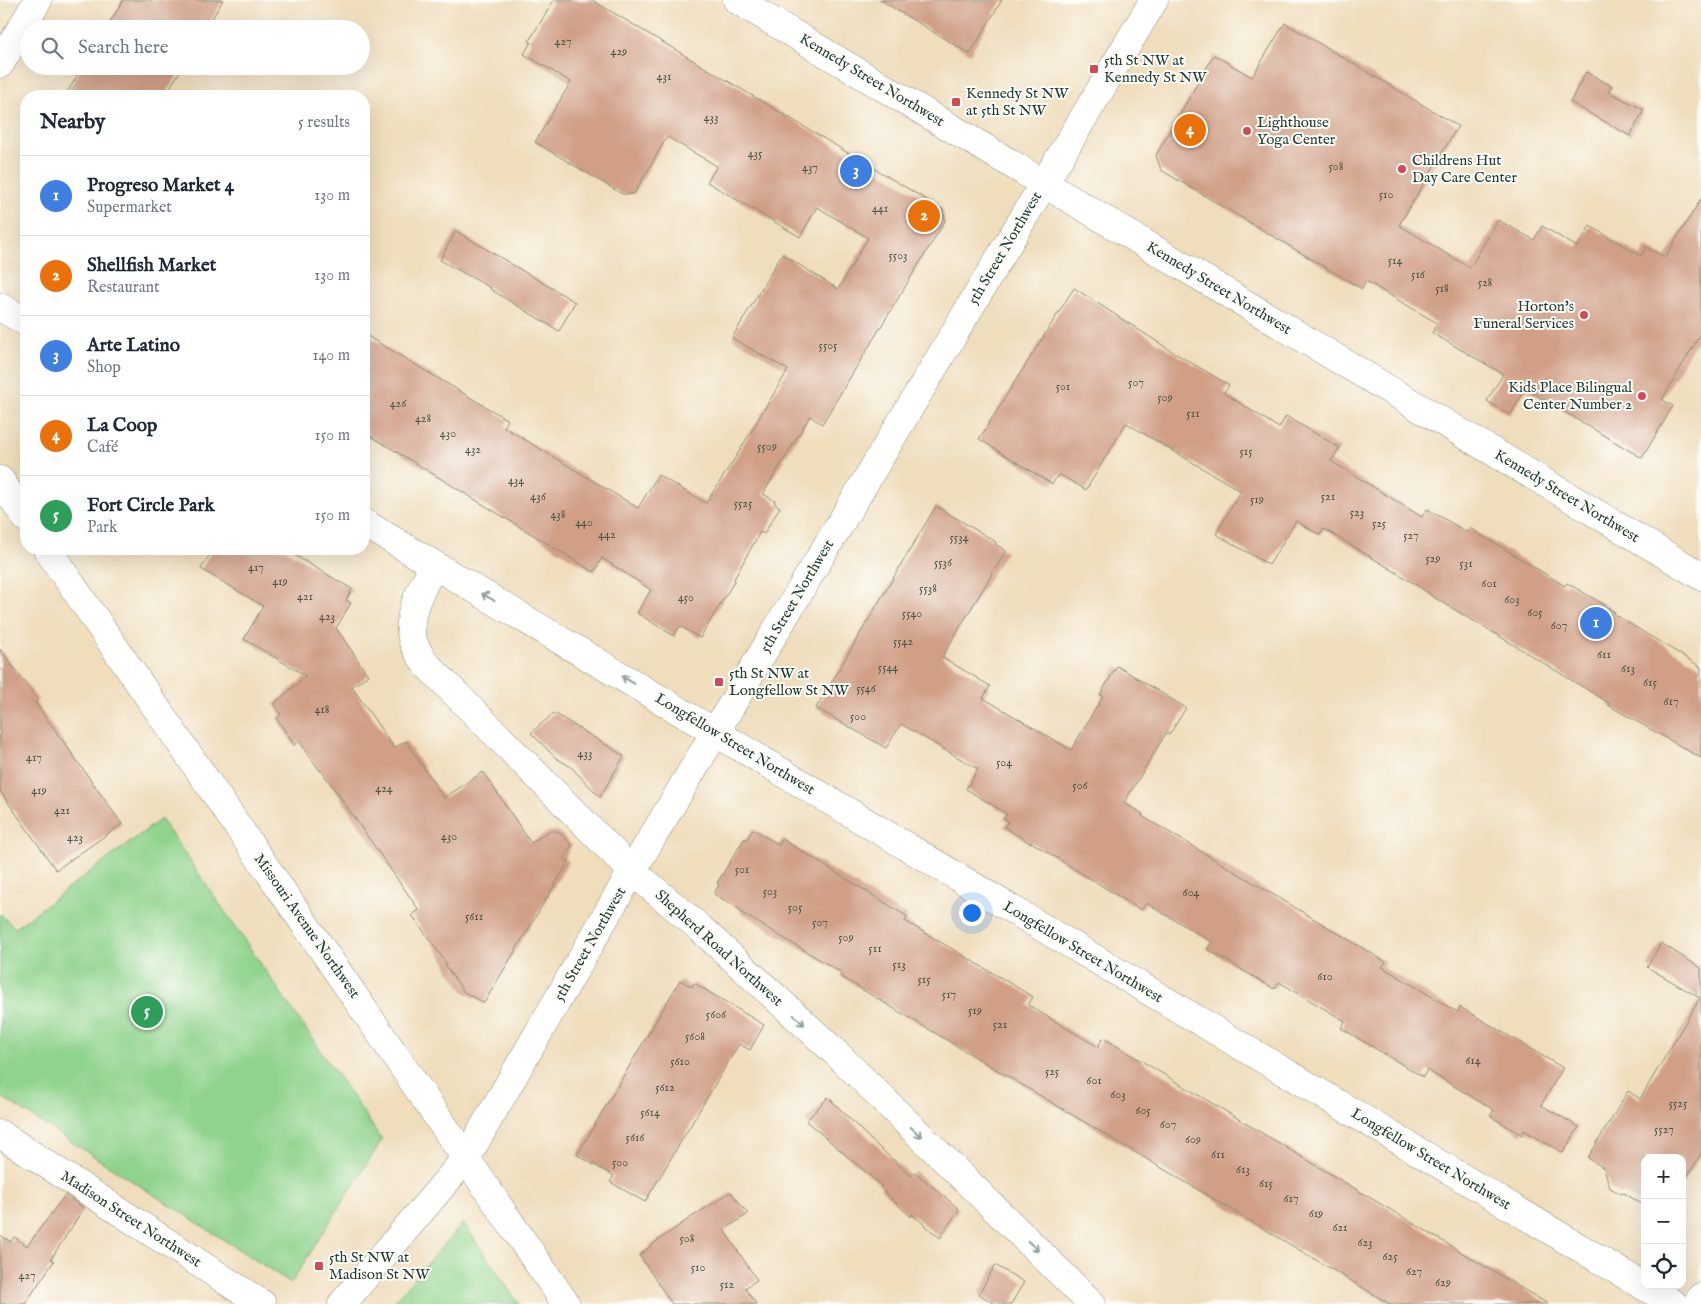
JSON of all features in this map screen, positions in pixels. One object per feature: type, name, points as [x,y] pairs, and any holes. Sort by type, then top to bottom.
[{"type":"street","points":[[26,20],[38,0]]},
{"type":"street","name":"Kennedy Street Northwest","points":[[737,0],[1701,576]]},
{"type":"street","name":"5th Street Northwest","points":[[342,1304],[466,1158],[715,732],[1154,0]]},
{"type":"street","points":[[0,64],[20,30]]},
{"type":"street","points":[[0,307],[20,319]]},
{"type":"street","points":[[0,480],[20,509]]},
{"type":"street","name":"Longfellow Street Northwest","points":[[370,527],[1674,1304]]},
{"type":"street","name":"Missouri Avenue Northwest","points":[[52,555],[566,1304]]},
{"type":"street","name":"Shepherd Road Northwest","points":[[434,564],[416,600],[410,623],[413,643],[426,664],[632,872],[701,929],[836,1054],[1092,1304]]},
{"type":"street","name":"Madison Street Northwest","points":[[0,1134],[262,1304]]},
{"type":"street","points":[[1697,1304],[1701,1297]]},
{"type":"green space","points":[[161,819],[382,1140],[291,1283],[0,1096],[0,914],[15,928]]},
{"type":"green space","points":[[463,1223],[519,1304],[392,1304]]},
{"type":"building","points":[[123,0],[223,0],[211,20],[111,20]]},
{"type":"building","points":[[554,0],[592,0],[942,209],[945,221],[822,424],[810,416],[763,494],[775,501],[775,504],[780,507],[764,534],[760,532],[735,580],[700,638],[680,626],[674,636],[637,613],[651,590],[602,558],[594,572],[370,436],[370,338],[508,420],[504,427],[638,508],[658,475],[706,503],[788,370],[732,338],[782,254],[838,289],[868,238],[817,207],[800,237],[707,182],[717,166],[667,137],[634,194],[622,194],[535,142],[571,82],[524,54],[531,42],[529,41]]},
{"type":"building","points":[[880,0],[1002,0],[970,54]]},
{"type":"building","points":[[1285,23],[1458,126],[1399,225],[1470,268],[1498,220],[1534,240],[1542,226],[1577,247],[1590,226],[1641,256],[1646,247],[1665,257],[1701,199],[1701,333],[1662,400],[1673,406],[1642,458],[1526,389],[1510,415],[1487,401],[1503,374],[1432,333],[1437,323],[1366,281],[1362,289],[1161,170],[1156,155],[1214,55],[1252,77]]},
{"type":"building","points":[[1586,72],[1612,86],[1609,92],[1644,110],[1630,136],[1570,102]]},
{"type":"building","points":[[78,75],[178,75],[169,90],[69,90]]},
{"type":"building","points":[[456,231],[575,302],[559,331],[491,288],[440,260]]},
{"type":"building","points":[[1074,288],[1173,352],[1229,385],[1224,393],[1279,428],[1286,416],[1340,448],[1331,461],[1422,517],[1427,509],[1467,532],[1470,528],[1565,586],[1567,583],[1603,604],[1615,612],[1614,614],[1701,667],[1701,758],[1608,705],[1609,703],[1324,529],[1320,535],[1296,521],[1269,565],[1216,534],[1241,491],[1126,423],[1086,490],[1059,474],[1052,484],[979,439]]},
{"type":"building","points":[[936,506],[996,542],[995,544],[1006,551],[942,657],[990,686],[983,698],[1071,750],[1103,696],[1100,695],[1117,666],[1186,708],[1169,735],[1166,733],[1124,803],[1143,814],[1142,816],[1386,962],[1382,967],[1457,1012],[1460,1007],[1563,1068],[1541,1105],[1579,1127],[1563,1153],[1524,1130],[1522,1135],[1490,1116],[1494,1110],[1427,1070],[1423,1077],[1341,1028],[1345,1021],[1279,982],[1274,989],[1207,949],[1212,942],[1146,903],[1141,910],[1004,827],[1008,821],[1004,819],[1007,814],[966,789],[978,769],[901,724],[886,748],[816,708]]},
{"type":"building","points":[[209,555],[294,555],[352,589],[346,600],[351,603],[336,628],[368,675],[352,687],[394,748],[406,741],[444,798],[483,772],[531,843],[549,831],[558,831],[572,845],[564,859],[569,861],[484,1003],[464,992],[445,965],[447,964],[412,915],[419,910],[321,770],[299,741],[294,745],[277,719],[281,715],[274,704],[306,676],[244,639],[263,606],[201,569]]},
{"type":"building","points":[[0,649],[38,700],[35,702],[122,824],[56,870],[0,791]]},
{"type":"building","points":[[554,713],[624,756],[600,797],[571,767],[556,758],[531,733]]},
{"type":"building","points":[[753,829],[779,845],[782,839],[908,917],[905,921],[1033,997],[1028,1005],[1098,1047],[1103,1038],[1548,1304],[1390,1304],[893,1008],[840,976],[842,973],[740,912],[741,910],[714,894],[719,884],[717,883],[744,839],[746,840]]},
{"type":"building","points":[[1661,943],[1701,968],[1701,1154],[1686,1178],[1686,1154],[1641,1154],[1641,1204],[1624,1193],[1621,1194],[1610,1188],[1604,1168],[1588,1158],[1628,1091],[1640,1099],[1700,998],[1647,967]]},
{"type":"building","points":[[680,980],[692,987],[694,983],[764,1025],[750,1050],[739,1044],[645,1202],[610,1182],[614,1176],[577,1155]]},
{"type":"building","points":[[828,1097],[871,1140],[911,1176],[915,1172],[959,1209],[940,1238],[912,1214],[911,1217],[880,1188],[882,1186],[806,1121]]},
{"type":"building","points":[[731,1192],[748,1214],[724,1230],[757,1280],[745,1288],[756,1304],[672,1304],[639,1255],[690,1218]]},
{"type":"building","points":[[65,1195],[84,1208],[51,1259],[54,1261],[25,1304],[0,1304],[0,1235],[11,1242],[14,1237],[27,1246]]},
{"type":"building","points":[[995,1265],[1024,1282],[1011,1304],[995,1304],[979,1294]]},
{"type":"place","name":"5th St NW at Kennedy St NW","points":[[1094,69]]},
{"type":"place","name":"Kennedy St NW at 5th St NW","points":[[956,102]]},
{"type":"place","name":"La Coop","points":[[1190,130]]},
{"type":"place","name":"Lighthouse Yoga Center","points":[[1247,131]]},
{"type":"place","name":"Childrens Hut Day Care Center","points":[[1402,169]]},
{"type":"place","name":"Arte Latino","points":[[856,171]]},
{"type":"place","name":"Shellfish Market","points":[[924,216]]},
{"type":"place","name":"Horton's Funeral Services","points":[[1584,315]]},
{"type":"place","name":"Kids Place Bilingual Center Number 2","points":[[1642,396]]},
{"type":"place","name":"Progreso Market 4","points":[[1596,623]]},
{"type":"place","name":"5th St NW at Longfellow St NW","points":[[719,682]]},
{"type":"place","name":"Fort Circle Park","points":[[147,1012]]},
{"type":"place","name":"5th St NW at Madison St NW","points":[[319,1266]]}]
